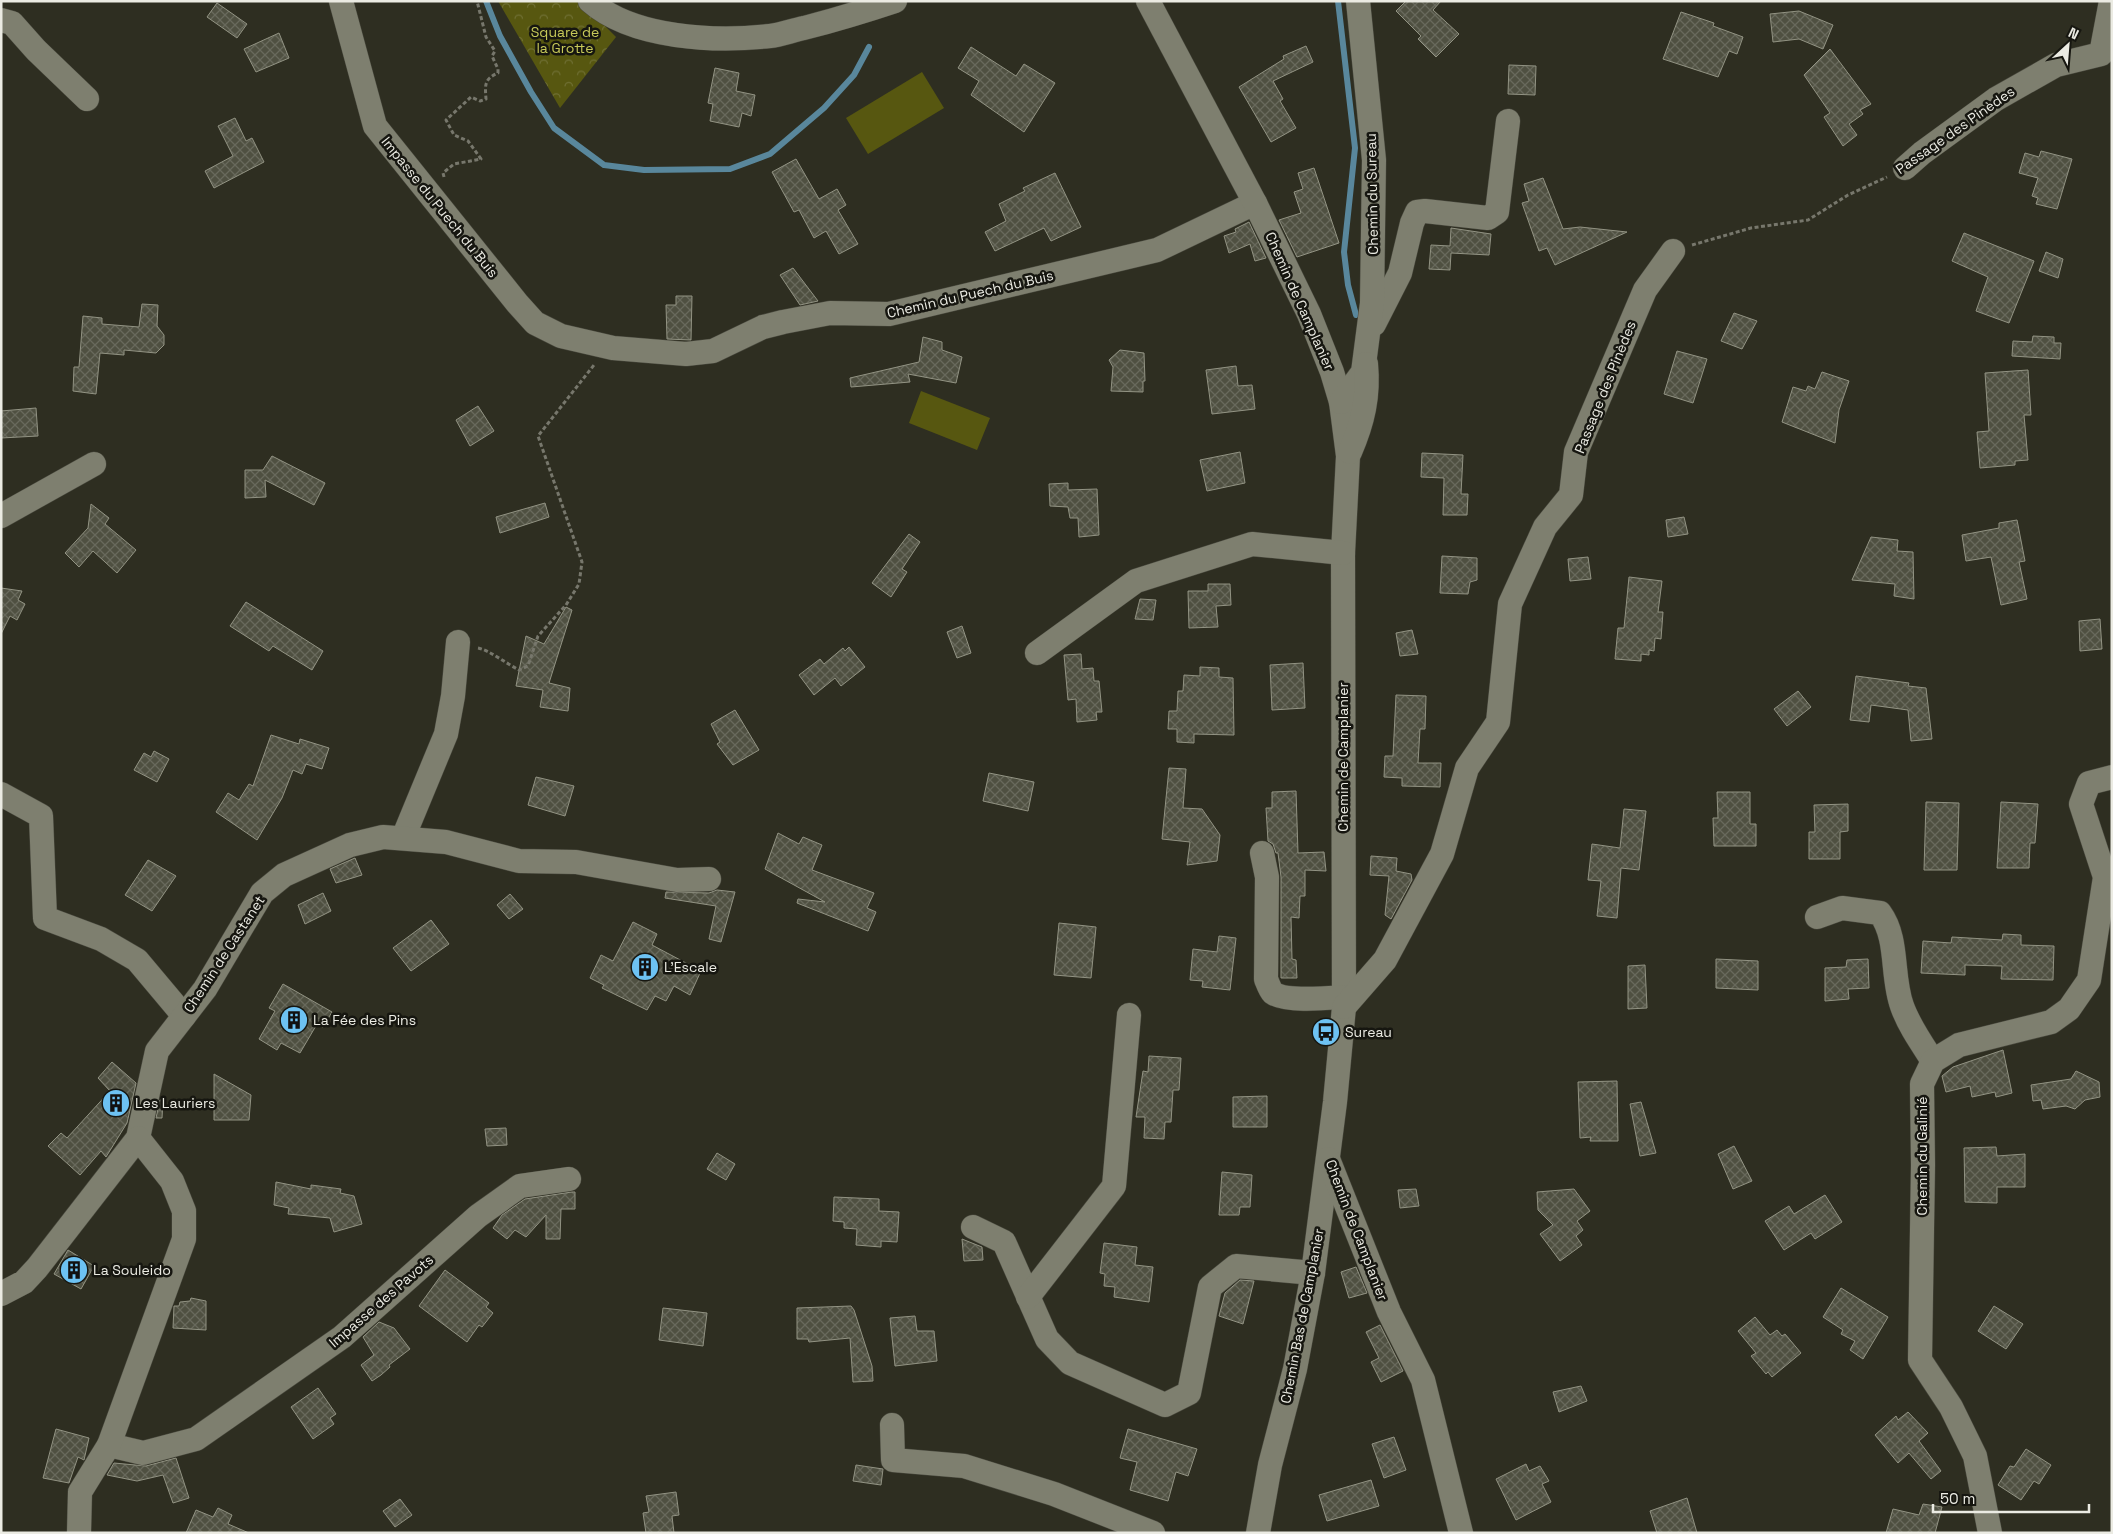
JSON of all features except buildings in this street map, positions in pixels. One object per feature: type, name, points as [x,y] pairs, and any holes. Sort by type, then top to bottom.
[{"type":"street","name":"Impasse du Puech du Buis","points":[[341,1],[375,126],[535,323],[561,336],[613,348]]},
{"type":"street","points":[[590,1],[615,18],[641,29],[686,36],[727,37],[771,36],[851,16],[896,1]]},
{"type":"street","name":"Chemin de Camplanier","points":[[1148,1],[1255,203],[1309,314],[1332,372],[1341,402],[1348,456],[1342,553],[1344,1002],[1328,1157],[1389,1312],[1422,1380],[1462,1533]]},
{"type":"street","name":"Chemin du Sureau","points":[[1341,402],[1363,372],[1372,303],[1374,160],[1358,1]]},
{"type":"street","name":"Passage des Pinèdes","points":[[1905,168],[1922,153],[1996,98],[2056,65],[2101,54],[2111,1]]},
{"type":"street","points":[[1,20],[12,23],[36,50],[87,99]]},
{"type":"street","points":[[1332,372],[1367,347],[1400,273],[1412,223],[1417,212],[1425,211],[1488,218],[1497,212],[1508,121]]},
{"type":"street","name":"Chemin du Puech du Buis","points":[[613,348],[686,354],[713,351],[762,328],[808,316],[830,313],[889,314],[935,304],[1008,284],[1079,270],[1157,250],[1255,203]]},
{"type":"street","name":"Passage des Pinèdes","points":[[1344,1002],[1385,960],[1442,854],[1467,768],[1498,722],[1510,604],[1545,527],[1571,495],[1576,452],[1645,290],[1673,251]]},
{"type":"street","name":"Chemin du Sureau","points":[[1348,456],[1358,432],[1368,390],[1367,347]]},
{"type":"street","points":[[1,516],[94,464]]},
{"type":"street","points":[[1037,653],[1136,582],[1252,544],[1342,553]]},
{"type":"street","points":[[402,838],[446,734],[453,696],[458,642]]},
{"type":"street","points":[[1817,917],[1842,908],[1880,913],[1888,924],[1901,1005],[1916,1035],[1933,1061],[1959,1045],[2051,1022],[2069,1008],[2089,980],[2104,877],[2081,804],[2089,783],[2112,777]]},
{"type":"street","points":[[1,794],[41,816],[45,918],[101,939],[137,960],[184,1016]]},
{"type":"street","name":"Chemin de Castanet","points":[[1,1294],[24,1282],[37,1268],[65,1235],[138,1138],[157,1051],[205,989],[262,893],[284,876],[350,844],[384,837],[446,842],[519,861],[576,862],[677,880],[709,879]]},
{"type":"street","points":[[1262,853],[1267,877],[1266,979],[1272,992],[1281,997],[1344,1002]]},
{"type":"street","points":[[1028,1297],[1114,1186],[1128,1015]]},
{"type":"street","name":"Chemin du Galinié","points":[[1933,1061],[1922,1084],[1923,1165],[1920,1360],[1951,1408],[1975,1456],[1990,1533]]},
{"type":"street","points":[[79,1533],[80,1492],[109,1445],[184,1239],[184,1211],[172,1181],[138,1138]]},
{"type":"street","name":"Chemin Bas de Camplanier","points":[[1258,1533],[1270,1465],[1295,1369],[1313,1273],[1328,1157]]},
{"type":"street","name":"Impasse des Pavots","points":[[109,1445],[143,1454],[196,1439],[342,1337],[478,1216],[520,1186],[568,1179]]},
{"type":"street","points":[[973,1227],[1004,1242],[1047,1339],[1070,1363],[1164,1405],[1188,1393],[1210,1287],[1236,1266],[1313,1273]]},
{"type":"street","points":[[892,1425],[893,1460],[964,1466],[1054,1494],[1152,1533]]},
{"type":"path","points":[[434,201],[444,195],[447,190],[443,173],[454,164],[481,160],[468,141],[454,135],[446,120],[471,97],[480,101],[486,99],[484,83],[489,77],[498,73],[492,56],[495,51],[486,37],[477,1]]},
{"type":"path","name":"Passage des Pinèdes","points":[[1673,251],[1751,228],[1808,220],[1848,195],[1905,168]]},
{"type":"path","points":[[458,642],[486,649],[498,660],[519,670],[528,666],[538,636],[566,605],[579,584],[582,562],[538,436],[597,361],[613,348]]},
{"type":"green space","name":"Square de la Grotte","points":[[498,1],[580,1],[616,37],[560,108]]},
{"type":"green space","points":[[922,72],[944,108],[868,154],[846,118]]},
{"type":"green space","points":[[921,391],[990,418],[977,450],[909,423]]},
{"type":"waterway","points":[[486,1],[500,36],[531,92],[554,128],[604,165],[644,170],[730,169],[770,154],[824,108],[854,75],[869,47]]},
{"type":"waterway","points":[[1338,1],[1355,148],[1344,252],[1348,285],[1356,315]]},
{"type":"place","name":"L'Escale","points":[[645,967]]},
{"type":"place","name":"La Fée des Pins","points":[[294,1020]]},
{"type":"place","name":"Sureau","points":[[1326,1032]]},
{"type":"place","name":"Les Lauriers","points":[[116,1103]]},
{"type":"place","name":"La Souleido","points":[[74,1270]]}]
